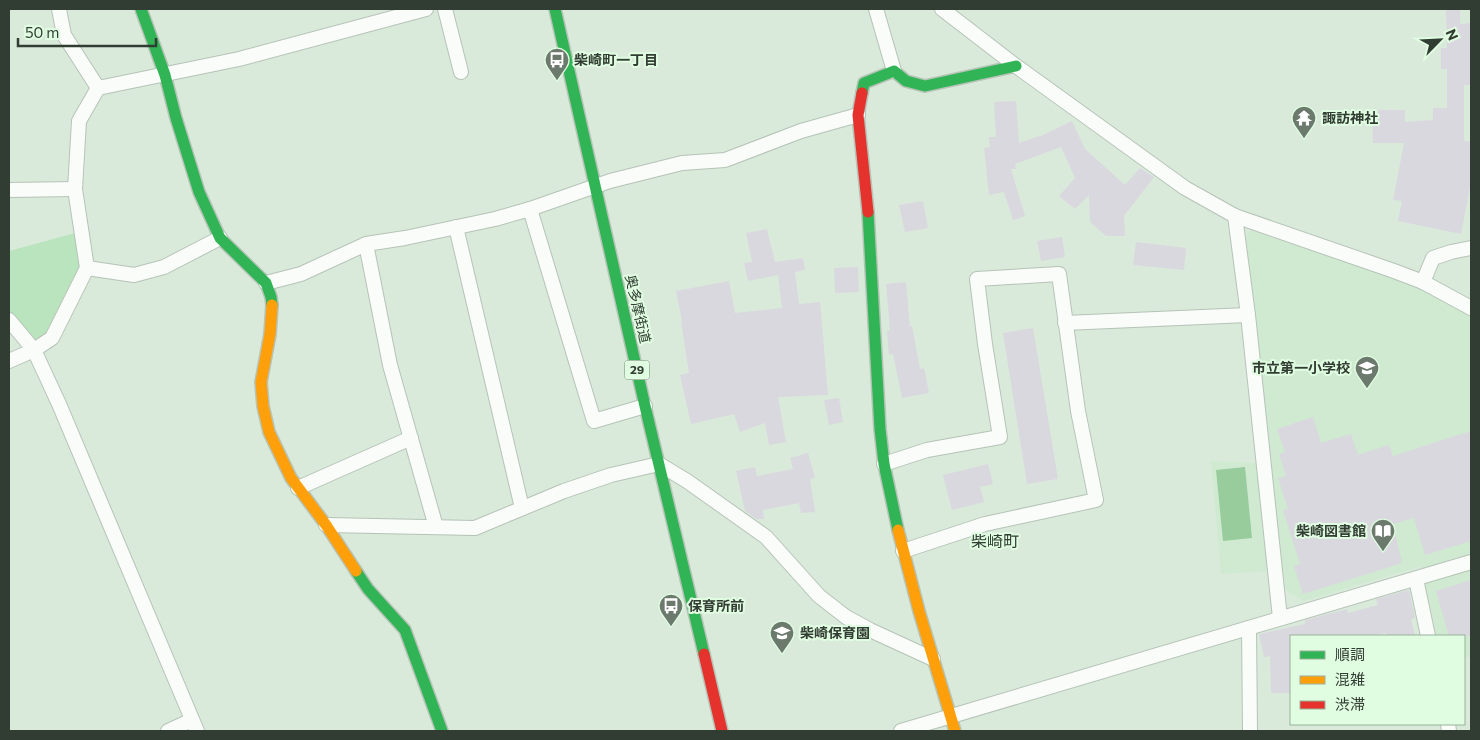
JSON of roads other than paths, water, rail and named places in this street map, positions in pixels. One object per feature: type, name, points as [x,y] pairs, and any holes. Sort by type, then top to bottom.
[{"type":"street","points":[[59,9],[64,35],[98,88]]},
{"type":"street","points":[[141,9],[165,75],[176,118],[200,192],[220,238],[266,283],[271,297],[270,334],[261,382],[263,406],[269,432],[280,457],[298,488],[326,525],[368,588],[405,630],[442,731]]},
{"type":"street","points":[[9,361],[34,350],[52,338],[87,268],[75,189],[79,121],[98,88],[239,59],[426,9]]},
{"type":"street","points":[[445,9],[461,72]]},
{"type":"street","name":"奥多摩街道","points":[[555,9],[594,187],[722,731]]},
{"type":"street","points":[[876,9],[894,71],[906,81],[924,86],[1016,66]]},
{"type":"street","points":[[942,9],[1016,66],[1185,188],[1236,216],[1423,282],[1471,308]]},
{"type":"street","points":[[894,71],[864,83],[858,115],[867,196],[880,428],[884,464],[903,551],[955,731]]},
{"type":"street","points":[[266,283],[301,274],[366,244],[456,227],[530,208],[610,181],[682,163],[725,160],[801,132],[858,115]]},
{"type":"street","points":[[9,190],[75,189]]},
{"type":"street","points":[[530,208],[594,421],[645,406]]},
{"type":"street","points":[[1236,216],[1280,618]]},
{"type":"street","points":[[456,227],[522,508]]},
{"type":"street","points":[[87,268],[134,275],[164,267],[220,238]]},
{"type":"street","points":[[366,244],[390,365],[436,527]]},
{"type":"street","points":[[1423,282],[1433,258],[1471,248]]},
{"type":"street","points":[[884,464],[927,450],[1000,437],[977,279],[1059,274],[1078,411],[1096,500],[985,524],[903,551]]},
{"type":"street","points":[[1065,323],[1248,315]]},
{"type":"street","points":[[9,320],[34,350],[59,404],[194,725],[168,731]]},
{"type":"street","points":[[298,488],[410,438]]},
{"type":"street","points":[[326,525],[475,528],[498,520],[522,508],[611,475],[659,464],[687,481],[766,537],[819,596],[846,617],[933,659]]},
{"type":"street","points":[[901,731],[1471,562]]},
{"type":"street","points":[[1416,579],[1428,635]]},
{"type":"street","points":[[1249,628],[1250,731]]},
{"type":"place","name":"柴崎町一丁目","points":[[557,81]]},
{"type":"place","name":"諏訪神社","points":[[1304,139]]},
{"type":"place","name":"市立第一小学校","points":[[1367,389]]},
{"type":"place","name":"柴崎図書館","points":[[1383,552]]},
{"type":"place","name":"保育所前","points":[[671,627]]},
{"type":"place","name":"柴崎保育園","points":[[782,654]]},
{"type":"district","name":"柴崎町","points":[[995,541]]}]
